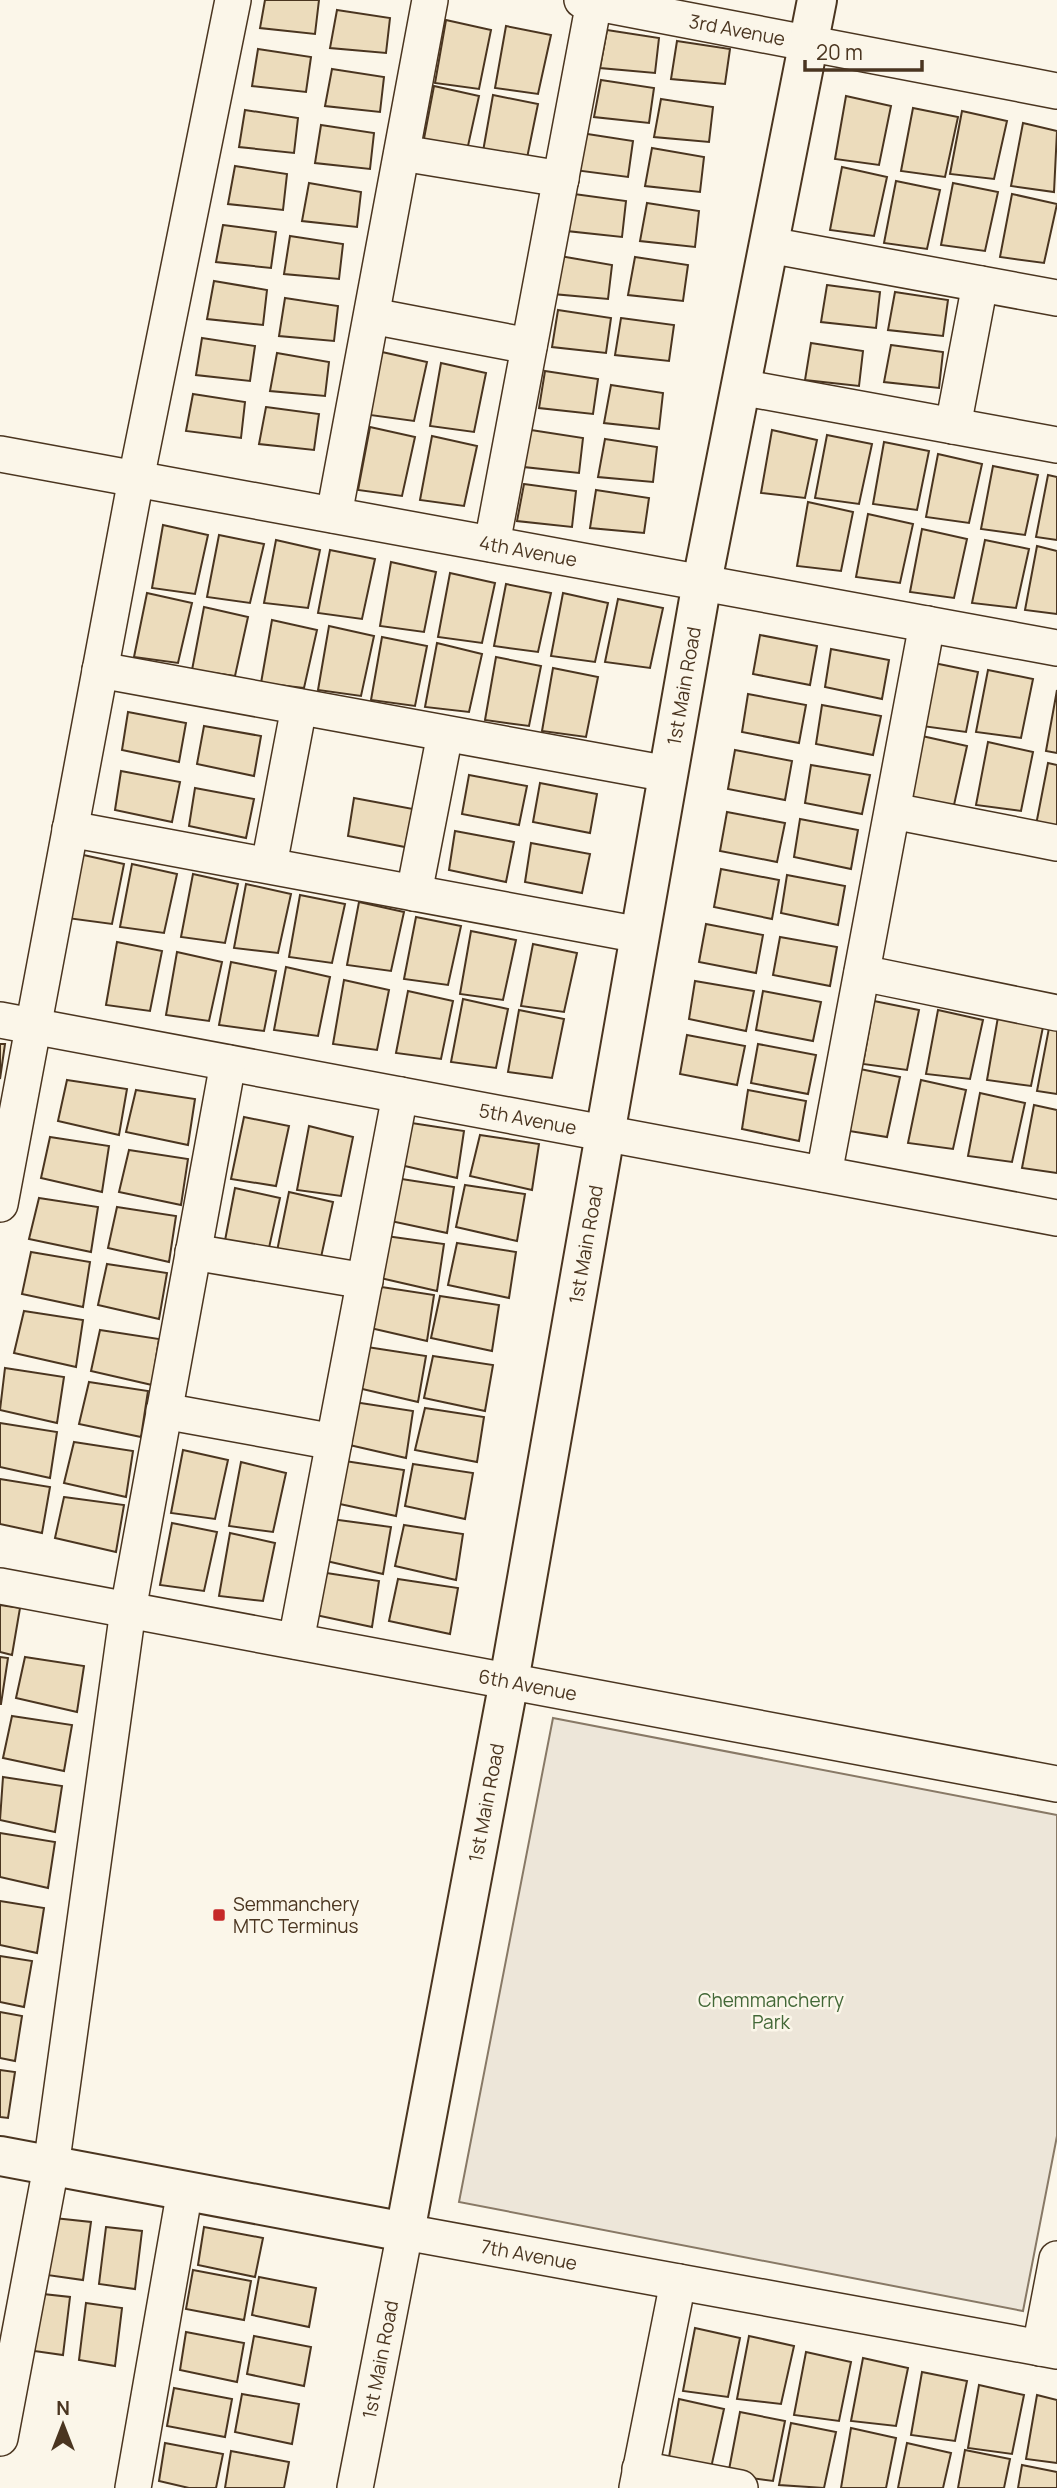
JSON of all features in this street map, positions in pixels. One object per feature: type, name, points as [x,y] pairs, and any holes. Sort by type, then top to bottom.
[{"type":"street","points":[[0,1204],[17,1023],[71,829],[136,479],[233,0]]},
{"type":"street","points":[[334,515],[430,0]]},
{"type":"street","name":"1st Main Road","points":[[355,2488],[509,1681],[702,582],[817,0]]},
{"type":"street","points":[[492,544],[561,179],[588,1]]},
{"type":"street","name":"3rd Avenue","points":[[588,1],[1057,91]]},
{"type":"street","points":[[402,153],[561,179]]},
{"type":"street","points":[[769,245],[1057,298]]},
{"type":"street","points":[[953,426],[980,284]]},
{"type":"street","points":[[372,316],[529,346]]},
{"type":"street","points":[[740,387],[1057,445]]},
{"type":"street","name":"4th Avenue","points":[[0,454],[1057,648]]},
{"type":"street","points":[[824,1174],[928,624]]},
{"type":"street","points":[[100,670],[668,774]]},
{"type":"street","points":[[269,866],[299,707]]},
{"type":"street","points":[[414,893],[445,734]]},
{"type":"street","points":[[893,811],[1057,843]]},
{"type":"street","points":[[71,829],[640,935]]},
{"type":"street","points":[[862,973],[1057,1013]]},
{"type":"street","name":"5th Avenue","points":[[17,1023],[1057,1218]]},
{"type":"street","points":[[0,2438],[51,2167],[128,1610],[228,1063]]},
{"type":"street","points":[[296,1642],[400,1095]]},
{"type":"street","points":[[193,1252],[365,1281]]},
{"type":"street","points":[[164,1411],[334,1442]]},
{"type":"street","name":"6th Avenue","points":[[0,1586],[1057,1784]]},
{"type":"street","name":"7th Avenue","points":[[0,2156],[1048,2350]]},
{"type":"street","points":[[133,2488],[185,2190]]},
{"type":"street","points":[[1048,2350],[1057,2259]]},
{"type":"street","points":[[678,2282],[638,2479],[740,2488]]},
{"type":"green space","name":"Chemmancherry Park","points":[[553,1718],[1057,1815],[1057,2136],[1023,2311],[459,2202]]},
{"type":"building","points":[[265,0],[319,0],[315,34],[260,28]]},
{"type":"building","points":[[337,10],[390,18],[386,53],[330,48]]},
{"type":"building","points":[[446,20],[491,30],[479,89],[435,83]]},
{"type":"building","points":[[506,26],[551,35],[538,94],[495,88]]},
{"type":"building","points":[[607,30],[659,38],[655,73],[600,68]]},
{"type":"building","points":[[677,41],[730,49],[725,84],[671,79]]},
{"type":"building","points":[[258,49],[311,57],[306,92],[252,86]]},
{"type":"building","points":[[332,69],[384,77],[380,112],[325,106]]},
{"type":"building","points":[[601,80],[654,88],[649,123],[594,117]]},
{"type":"building","points":[[434,86],[479,96],[466,155],[422,149]]},
{"type":"building","points":[[493,95],[538,104],[526,163],[482,157]]},
{"type":"building","points":[[846,96],[891,106],[879,165],[835,159]]},
{"type":"building","points":[[661,99],[713,107],[709,142],[654,137]]},
{"type":"building","points":[[913,108],[958,117],[945,177],[901,171]]},
{"type":"building","points":[[245,110],[298,118],[294,153],[239,147]]},
{"type":"building","points":[[962,111],[1007,121],[994,179],[950,174]]},
{"type":"building","points":[[1023,123],[1057,131],[1054,192],[1011,186]]},
{"type":"building","points":[[321,125],[374,133],[370,169],[315,163]]},
{"type":"building","points":[[581,133],[633,141],[628,177],[574,170]]},
{"type":"building","points":[[652,148],[704,157],[700,192],[645,186]]},
{"type":"building","points":[[235,166],[287,174],[283,210],[228,204]]},
{"type":"building","points":[[842,167],[887,177],[874,236],[830,230]]},
{"type":"building","points":[[896,181],[940,190],[927,249],[884,243]]},
{"type":"building","points":[[309,183],[361,192],[357,227],[302,221]]},
{"type":"building","points":[[953,183],[998,192],[985,251],[941,245]]},
{"type":"building","points":[[574,194],[626,201],[622,237],[567,231]]},
{"type":"building","points":[[1012,194],[1057,204],[1044,263],[1000,257]]},
{"type":"building","points":[[647,203],[699,211],[695,247],[640,241]]},
{"type":"building","points":[[223,225],[276,232],[271,268],[216,262]]},
{"type":"building","points":[[290,236],[343,244],[339,279],[284,274]]},
{"type":"building","points":[[560,256],[612,265],[608,299],[553,294]]},
{"type":"building","points":[[635,257],[688,265],[683,301],[628,295]]},
{"type":"building","points":[[214,281],[267,290],[263,325],[207,319]]},
{"type":"building","points":[[827,285],[880,292],[876,328],[821,322]]},
{"type":"building","points":[[895,292],[948,300],[943,336],[888,330]]},
{"type":"building","points":[[285,298],[338,306],[334,341],[279,336]]},
{"type":"building","points":[[558,310],[611,318],[606,353],[552,347]]},
{"type":"building","points":[[621,318],[674,325],[669,361],[615,355]]},
{"type":"building","points":[[202,338],[255,346],[250,381],[196,375]]},
{"type":"building","points":[[811,343],[863,351],[859,386],[805,380]]},
{"type":"building","points":[[891,345],[943,352],[939,388],[884,382]]},
{"type":"building","points":[[382,352],[427,362],[414,421],[370,415]]},
{"type":"building","points":[[277,353],[329,362],[325,396],[270,391]]},
{"type":"building","points":[[441,363],[486,373],[474,432],[430,426]]},
{"type":"building","points":[[545,371],[598,379],[593,414],[539,408]]},
{"type":"building","points":[[611,385],[663,393],[659,429],[604,423]]},
{"type":"building","points":[[193,394],[245,402],[241,438],[186,431]]},
{"type":"building","points":[[266,407],[319,414],[314,450],[259,444]]},
{"type":"building","points":[[370,427],[415,437],[402,496],[358,490]]},
{"type":"building","points":[[531,430],[583,438],[579,473],[524,467]]},
{"type":"building","points":[[772,430],[817,440],[805,498],[761,493]]},
{"type":"building","points":[[827,435],[872,444],[859,504],[815,498]]},
{"type":"building","points":[[432,436],[477,446],[464,506],[420,500]]},
{"type":"building","points":[[605,439],[657,447],[653,482],[598,477]]},
{"type":"building","points":[[884,442],[929,451],[917,510],[873,504]]},
{"type":"building","points":[[938,454],[982,464],[969,523],[926,517]]},
{"type":"building","points":[[993,466],[1038,475],[1025,535],[981,529]]},
{"type":"building","points":[[1048,475],[1057,477],[1057,540],[1036,537]]},
{"type":"building","points":[[524,484],[576,491],[572,527],[517,521]]},
{"type":"building","points":[[596,490],[649,498],[644,533],[590,528]]},
{"type":"building","points":[[808,502],[853,512],[841,571],[797,566]]},
{"type":"building","points":[[868,514],[913,524],[900,583],[856,577]]},
{"type":"building","points":[[163,525],[208,535],[195,594],[152,588]]},
{"type":"building","points":[[922,529],[967,539],[954,598],[910,592]]},
{"type":"building","points":[[219,535],[264,544],[250,603],[207,597]]},
{"type":"building","points":[[276,540],[320,550],[308,608],[264,603]]},
{"type":"building","points":[[985,540],[1029,549],[1016,608],[972,603]]},
{"type":"building","points":[[1037,546],[1057,551],[1057,614],[1025,610]]},
{"type":"building","points":[[330,550],[375,559],[362,619],[318,613]]},
{"type":"building","points":[[391,562],[436,572],[424,632],[380,626]]},
{"type":"building","points":[[450,573],[495,583],[482,643],[438,637]]},
{"type":"building","points":[[506,584],[551,593],[538,652],[494,646]]},
{"type":"building","points":[[147,593],[192,603],[178,663],[134,657]]},
{"type":"building","points":[[563,593],[608,603],[595,662],[551,656]]},
{"type":"building","points":[[618,599],[663,608],[650,668],[605,662]]},
{"type":"building","points":[[204,607],[248,617],[235,676],[192,670]]},
{"type":"building","points":[[272,620],[317,630],[304,688],[261,683]]},
{"type":"building","points":[[329,626],[374,636],[361,696],[318,690]]},
{"type":"building","points":[[760,635],[817,646],[810,685],[753,674]]},
{"type":"building","points":[[382,637],[427,646],[415,706],[371,700]]},
{"type":"building","points":[[437,643],[482,654],[469,712],[425,707]]},
{"type":"building","points":[[831,649],[889,660],[882,699],[825,687]]},
{"type":"building","points":[[496,657],[541,666],[529,726],[485,720]]},
{"type":"building","points":[[934,663],[978,672],[966,732],[922,726]]},
{"type":"building","points":[[553,668],[598,677],[586,737],[542,731]]},
{"type":"building","points":[[988,670],[1033,679],[1021,738],[976,732]]},
{"type":"building","points":[[1057,690],[1057,753],[1046,751]]},
{"type":"building","points":[[748,694],[806,705],[799,743],[742,732]]},
{"type":"building","points":[[822,705],[881,716],[873,755],[816,744]]},
{"type":"building","points":[[128,712],[186,723],[179,762],[122,750]]},
{"type":"building","points":[[204,726],[261,736],[254,776],[197,764]]},
{"type":"building","points":[[922,736],[967,746],[954,805],[910,800]]},
{"type":"building","points":[[988,742],[1033,752],[1021,811],[976,805]]},
{"type":"building","points":[[735,750],[792,761],[785,800],[728,789]]},
{"type":"building","points":[[1048,763],[1057,765],[1057,828],[1036,825]]},
{"type":"building","points":[[811,765],[870,775],[862,814],[805,803]]},
{"type":"building","points":[[121,771],[180,782],[172,822],[115,810]]},
{"type":"building","points":[[469,775],[527,786],[519,825],[462,814]]},
{"type":"building","points":[[540,783],[597,794],[590,833],[533,822]]},
{"type":"building","points":[[195,788],[254,799],[246,838],[189,826]]},
{"type":"building","points":[[354,798],[413,809],[405,847],[348,836]]},
{"type":"building","points":[[727,812],[785,823],[777,862],[720,851]]},
{"type":"building","points":[[800,819],[858,830],[851,869],[794,857]]},
{"type":"building","points":[[455,831],[514,842],[506,882],[449,870]]},
{"type":"building","points":[[531,843],[590,854],[582,893],[525,882]]},
{"type":"building","points":[[79,854],[124,864],[112,924],[67,918]]},
{"type":"building","points":[[132,864],[177,874],[164,933],[120,927]]},
{"type":"building","points":[[721,869],[779,880],[772,919],[714,907]]},
{"type":"building","points":[[193,874],[238,884],[225,943],[181,937]]},
{"type":"building","points":[[787,875],[845,886],[838,925],[781,913]]},
{"type":"building","points":[[246,884],[291,894],[278,953],[234,948]]},
{"type":"building","points":[[300,895],[345,904],[332,963],[289,957]]},
{"type":"building","points":[[359,902],[404,912],[391,971],[347,965]]},
{"type":"building","points":[[416,917],[461,926],[448,985],[404,979]]},
{"type":"building","points":[[706,924],[763,935],[756,973],[699,962]]},
{"type":"building","points":[[471,931],[516,940],[503,1000],[460,994]]},
{"type":"building","points":[[780,937],[837,947],[830,986],[773,975]]},
{"type":"building","points":[[117,942],[162,951],[150,1011],[106,1005]]},
{"type":"building","points":[[533,944],[577,953],[564,1012],[521,1006]]},
{"type":"building","points":[[177,952],[222,962],[209,1021],[166,1015]]},
{"type":"building","points":[[231,962],[276,971],[264,1031],[219,1025]]},
{"type":"building","points":[[286,967],[330,977],[318,1036],[274,1030]]},
{"type":"building","points":[[344,980],[389,990],[377,1050],[333,1044]]},
{"type":"building","points":[[695,981],[754,991],[746,1031],[689,1019]]},
{"type":"building","points":[[408,991],[453,1001],[441,1059],[396,1053]]},
{"type":"building","points":[[763,991],[821,1002],[813,1041],[756,1030]]},
{"type":"building","points":[[463,999],[508,1009],[496,1068],[451,1062]]},
{"type":"building","points":[[874,1001],[919,1010],[907,1070],[863,1064]]},
{"type":"building","points":[[519,1010],[564,1019],[552,1078],[508,1072]]},
{"type":"building","points":[[938,1010],[983,1020],[970,1079],[926,1074]]},
{"type":"building","points":[[998,1017],[1043,1027],[1031,1086],[987,1080]]},
{"type":"building","points":[[1049,1028],[1057,1029],[1057,1094],[1037,1091]]},
{"type":"building","points":[[687,1035],[745,1046],[737,1085],[680,1074]]},
{"type":"building","points":[[0,1044],[5,1044],[0,1079]]},
{"type":"building","points":[[758,1044],[816,1055],[808,1094],[751,1083]]},
{"type":"building","points":[[855,1068],[900,1077],[887,1137],[843,1130]]},
{"type":"building","points":[[67,1080],[127,1089],[119,1135],[58,1121]]},
{"type":"building","points":[[921,1080],[966,1090],[953,1149],[908,1143]]},
{"type":"building","points":[[136,1090],[195,1099],[188,1145],[126,1132]]},
{"type":"building","points":[[748,1090],[806,1101],[799,1141],[742,1129]]},
{"type":"building","points":[[980,1093],[1025,1103],[1012,1162],[968,1156]]},
{"type":"building","points":[[1034,1105],[1057,1110],[1057,1173],[1022,1168]]},
{"type":"building","points":[[244,1117],[289,1126],[276,1186],[231,1179]]},
{"type":"building","points":[[405,1122],[464,1131],[457,1178],[396,1164]]},
{"type":"building","points":[[309,1126],[353,1137],[341,1196],[297,1190]]},
{"type":"building","points":[[480,1135],[539,1144],[532,1190],[470,1176]]},
{"type":"building","points":[[50,1137],[109,1146],[102,1192],[41,1178]]},
{"type":"building","points":[[129,1150],[188,1159],[181,1205],[119,1192]]},
{"type":"building","points":[[395,1178],[454,1187],[447,1233],[386,1220]]},
{"type":"building","points":[[465,1185],[525,1194],[517,1241],[456,1227]]},
{"type":"building","points":[[235,1188],[280,1198],[267,1257],[223,1251]]},
{"type":"building","points":[[289,1192],[333,1202],[320,1262],[276,1256]]},
{"type":"building","points":[[39,1198],[98,1207],[91,1252],[29,1239]]},
{"type":"building","points":[[117,1207],[176,1216],[169,1262],[108,1248]]},
{"type":"building","points":[[386,1236],[444,1244],[437,1291],[376,1277]]},
{"type":"building","points":[[457,1243],[516,1252],[509,1298],[448,1285]]},
{"type":"building","points":[[31,1252],[90,1262],[83,1307],[22,1294]]},
{"type":"building","points":[[107,1264],[167,1273],[159,1319],[98,1305]]},
{"type":"building","points":[[375,1286],[434,1295],[427,1341],[366,1327]]},
{"type":"building","points":[[440,1296],[499,1305],[492,1351],[431,1338]]},
{"type":"building","points":[[24,1311],[83,1320],[76,1367],[14,1353]]},
{"type":"building","points":[[100,1330],[159,1339],[152,1385],[91,1371]]},
{"type":"building","points":[[367,1347],[426,1356],[418,1402],[358,1388]]},
{"type":"building","points":[[433,1356],[493,1365],[485,1411],[424,1398]]},
{"type":"building","points":[[5,1368],[64,1377],[57,1423],[0,1410]]},
{"type":"building","points":[[89,1382],[148,1391],[141,1437],[79,1424]]},
{"type":"building","points":[[354,1402],[413,1411],[406,1458],[345,1444]]},
{"type":"building","points":[[425,1408],[484,1417],[477,1462],[415,1450]]},
{"type":"building","points":[[0,1423],[57,1432],[50,1478],[0,1467]]},
{"type":"building","points":[[74,1442],[133,1451],[126,1497],[64,1483]]},
{"type":"building","points":[[183,1450],[228,1460],[215,1519],[171,1513]]},
{"type":"building","points":[[345,1461],[404,1470],[396,1516],[335,1503]]},
{"type":"building","points":[[241,1462],[286,1473],[273,1532],[229,1526]]},
{"type":"building","points":[[413,1464],[473,1473],[465,1519],[405,1506]]},
{"type":"building","points":[[0,1479],[50,1487],[42,1533],[0,1524]]},
{"type":"building","points":[[64,1497],[124,1505],[116,1552],[55,1538]]},
{"type":"building","points":[[331,1519],[391,1527],[383,1574],[322,1560]]},
{"type":"building","points":[[172,1523],[217,1532],[204,1591],[160,1585]]},
{"type":"building","points":[[404,1525],[463,1534],[456,1580],[395,1566]]},
{"type":"building","points":[[230,1533],[275,1543],[263,1601],[219,1596]]},
{"type":"building","points":[[320,1572],[379,1581],[372,1627],[311,1614]]},
{"type":"building","points":[[398,1579],[458,1588],[450,1634],[389,1621]]},
{"type":"building","points":[[0,1605],[20,1608],[12,1655],[0,1652]]},
{"type":"building","points":[[0,1657],[8,1658],[1,1704],[0,1704]]},
{"type":"building","points":[[25,1657],[84,1666],[77,1712],[16,1698]]},
{"type":"building","points":[[12,1716],[72,1725],[64,1771],[3,1758]]},
{"type":"building","points":[[3,1777],[62,1786],[55,1832],[0,1820]]},
{"type":"building","points":[[0,1833],[55,1842],[48,1888],[0,1877]]},
{"type":"building","points":[[0,1901],[44,1908],[37,1953],[0,1945]]},
{"type":"building","points":[[0,1956],[32,1961],[24,2007],[0,2002]]},
{"type":"building","points":[[0,2012],[22,2016],[15,2061],[0,2058]]},
{"type":"building","points":[[0,2070],[15,2072],[8,2118],[0,2117]]},
{"type":"building","points":[[54,2218],[91,2222],[83,2280],[47,2275]]},
{"type":"building","points":[[106,2227],[142,2231],[135,2289],[99,2284]]},
{"type":"building","points":[[204,2227],[263,2238],[255,2277],[198,2265]]},
{"type":"building","points":[[193,2270],[251,2281],[244,2320],[186,2309]]},
{"type":"building","points":[[259,2277],[316,2288],[309,2327],[252,2315]]},
{"type":"building","points":[[34,2293],[70,2297],[63,2355],[27,2350]]},
{"type":"building","points":[[86,2303],[122,2308],[115,2366],[79,2360]]},
{"type":"building","points":[[695,2328],[740,2338],[728,2397],[683,2391]]},
{"type":"building","points":[[186,2332],[244,2343],[237,2382],[180,2370]]},
{"type":"building","points":[[254,2336],[311,2347],[304,2386],[247,2374]]},
{"type":"building","points":[[749,2336],[794,2346],[781,2404],[737,2399]]},
{"type":"building","points":[[806,2352],[851,2362],[839,2421],[794,2415]]},
{"type":"building","points":[[863,2358],[908,2368],[896,2426],[851,2421]]},
{"type":"building","points":[[922,2372],[967,2381],[955,2441],[911,2435]]},
{"type":"building","points":[[979,2385],[1024,2395],[1012,2454],[968,2448]]},
{"type":"building","points":[[174,2388],[232,2399],[225,2437],[167,2426]]},
{"type":"building","points":[[242,2394],[299,2404],[292,2444],[235,2432]]},
{"type":"building","points":[[1037,2395],[1057,2400],[1057,2463],[1026,2459]]},
{"type":"building","points":[[679,2399],[724,2409],[711,2468],[668,2463]]},
{"type":"building","points":[[740,2412],[785,2421],[773,2481],[728,2475]]},
{"type":"building","points":[[791,2423],[836,2432],[824,2488],[779,2485]]},
{"type":"building","points":[[851,2428],[896,2438],[886,2488],[841,2488]]},
{"type":"building","points":[[165,2443],[223,2454],[216,2488],[189,2488],[159,2481]]},
{"type":"building","points":[[907,2443],[951,2453],[943,2488],[898,2488]]},
{"type":"building","points":[[965,2450],[1010,2459],[1004,2488],[958,2488]]},
{"type":"building","points":[[231,2451],[289,2462],[284,2488],[225,2488]]},
{"type":"building","points":[[1022,2465],[1057,2472],[1057,2488],[1018,2488]]},
{"type":"place","name":"Semmanchery MTC Terminus","points":[[219,1915]]}]
